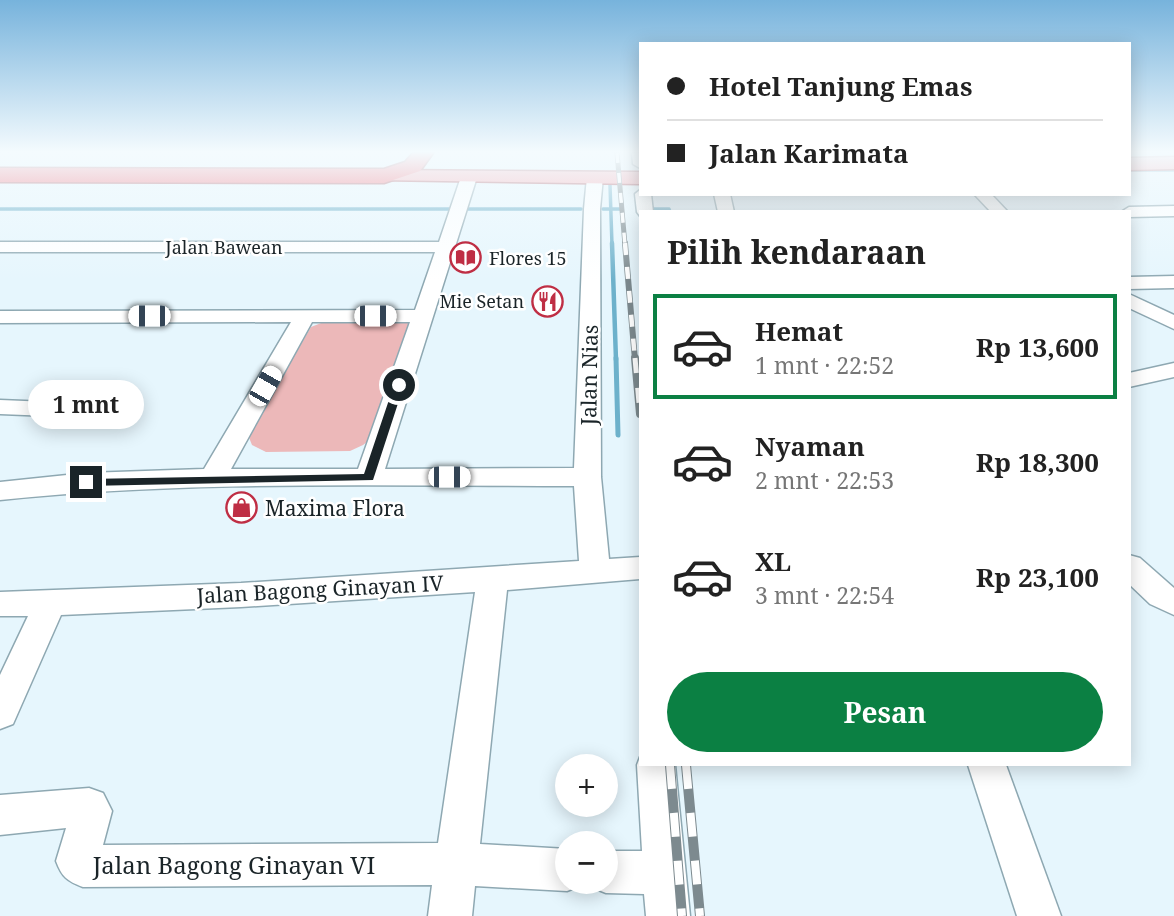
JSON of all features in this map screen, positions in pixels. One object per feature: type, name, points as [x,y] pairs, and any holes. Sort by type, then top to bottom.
[{"type":"street","points":[[369,477],[464,196]]},
{"type":"street","name":"Jalan Nias","points":[[593,196],[587,477],[595,572]]},
{"type":"street","points":[[984,196],[998,210]]},
{"type":"street","points":[[1131,212],[1171,213]]},
{"type":"street","name":"Jalan Bawean","points":[[0,247],[447,247]]},
{"type":"street","points":[[1131,283],[1174,282]]},
{"type":"street","points":[[1131,301],[1174,323]]},
{"type":"street","points":[[212,478],[305,316]]},
{"type":"street","points":[[0,317],[421,316]]},
{"type":"street","points":[[1131,380],[1174,370]]},
{"type":"street","points":[[0,407],[74,410]]},
{"type":"street","points":[[0,491],[86,482],[212,478],[587,477]]},
{"type":"street","name":"Jalan Bagong Ginayan IV","points":[[0,604],[492,580],[639,568]]},
{"type":"street","points":[[1131,568],[1174,603]]},
{"type":"street","points":[[450,916],[492,580]]},
{"type":"street","points":[[0,713],[50,603]]},
{"type":"street","points":[[656,766],[668,916]]},
{"type":"street","points":[[987,766],[1039,916]]},
{"type":"street","name":"Jalan Bagong Ginayan VI","points":[[0,815],[89,807],[92,811],[77,861],[83,866],[456,864],[555,869]]},
{"type":"street","points":[[618,872],[665,873]]},
{"type":"shaded area","points":[[334,318],[395,318],[411,327],[375,436],[350,451],[266,452],[252,445],[248,435],[311,327]]},
{"type":"waterway","points":[[610,196],[611,209]]},
{"type":"waterway","points":[[0,209],[581,209]]},
{"type":"waterway","points":[[603,209],[611,209]]},
{"type":"waterway","points":[[611,209],[620,209]]},
{"type":"waterway","points":[[611,209],[612,245]]},
{"type":"waterway","points":[[654,209],[669,210]]},
{"type":"waterway","points":[[612,243],[616,360]]},
{"type":"waterway","points":[[616,358],[618,435]]},
{"type":"railway","points":[[621,196],[625,245]]},
{"type":"railway","points":[[625,243],[635,360]]},
{"type":"railway","points":[[635,358],[639,403]]},
{"type":"railway","points":[[670,766],[682,916]]},
{"type":"railway","points":[[686,766],[700,916]]},
{"type":"place","name":"Flores 15","points":[[466,258]]},
{"type":"place","name":"Mie Setan","points":[[547,301]]},
{"type":"place","name":"Maxima Flora","points":[[242,508]]},
{"type":"route","points":[[86,482],[369,477],[399,385]]}]
